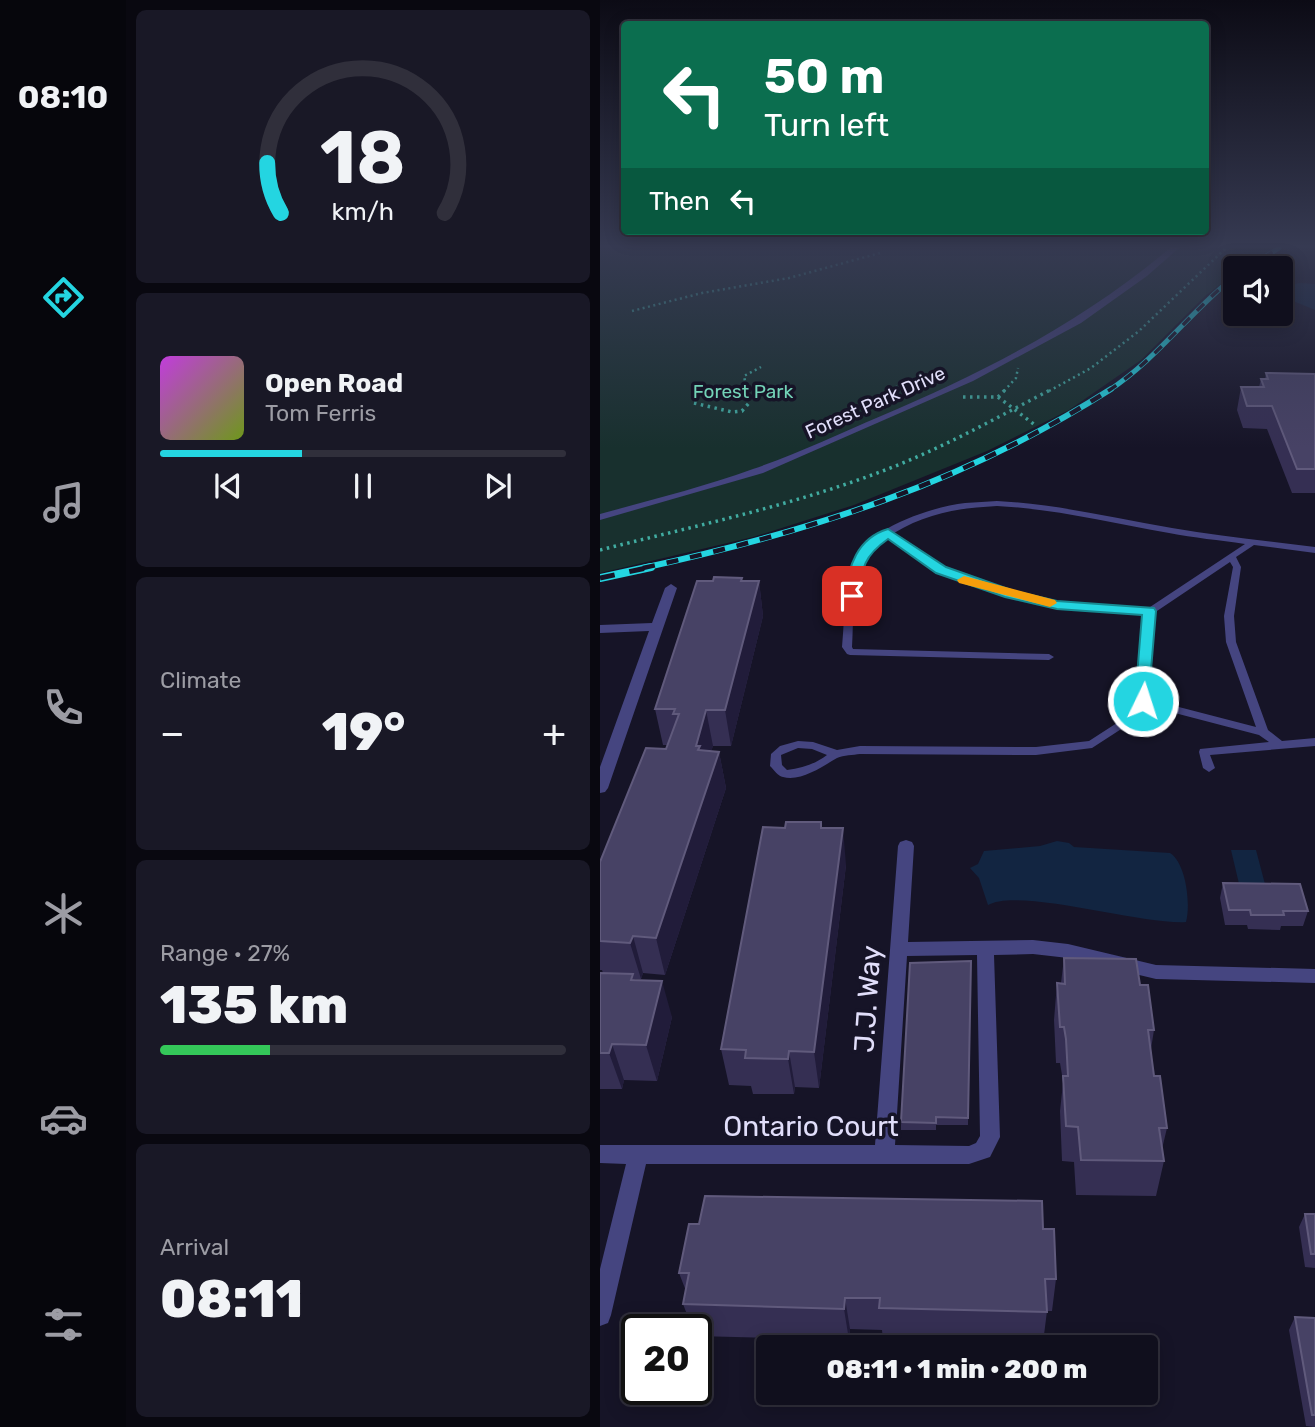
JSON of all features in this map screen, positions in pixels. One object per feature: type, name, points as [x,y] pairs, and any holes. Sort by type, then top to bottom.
[{"type":"street","name":"Forest Park Drive","points":[[600,517],[762,470],[937,395],[1018,356],[1086,315]]},
{"type":"street","points":[[600,788],[671,588]]},
{"type":"street","points":[[600,629],[656,627]]},
{"type":"street","name":"J.J. Way","points":[[884,1155],[906,846]]},
{"type":"street","points":[[899,948],[1033,947],[1068,951],[1165,973],[1315,976]]},
{"type":"street","name":"Ontario Court","points":[[600,1153],[969,1155],[983,1150],[990,1137],[985,948]]},
{"type":"street","points":[[600,1315],[638,1154]]},
{"type":"lane","points":[[1049,657],[850,652],[847,647],[855,569],[865,548],[888,533],[944,508],[971,503],[1046,507],[1171,530],[1315,550]]},
{"type":"lane","points":[[888,533],[941,570],[1010,594],[1057,605],[1149,611],[1253,542]]},
{"type":"lane","points":[[1231,556],[1237,568],[1229,616],[1231,642],[1263,732]]},
{"type":"lane","points":[[836,754],[810,744],[793,744],[776,754],[776,766],[785,774],[802,772],[822,764],[836,754],[860,750],[1036,751],[1092,744],[1142,711],[1149,611]]},
{"type":"lane","points":[[1143,701],[1263,732],[1278,745]]},
{"type":"lane","points":[[1209,768],[1204,752],[1315,743]]},
{"type":"path","points":[[600,550],[786,505],[893,467],[1015,409],[1091,368],[1156,315]]},
{"type":"path","points":[[694,403],[732,412],[742,411],[749,403],[744,376],[761,367]]},
{"type":"path","points":[[998,397],[1035,425]]},
{"type":"green space","name":"Forest Park","points":[[600,315],[1186,315],[1141,360],[1069,410],[987,451],[854,505],[753,537],[600,573]]},
{"type":"water","points":[[1057,841],[1069,843],[1074,847],[1170,853],[1180,865],[1186,884],[1186,922],[1141,918],[1026,900],[988,905],[979,878],[970,868],[978,864],[984,851],[1040,846]]},
{"type":"water","points":[[1231,850],[1256,850],[1266,888],[1240,888]]},
{"type":"building","points":[[1266,373],[1315,374],[1315,469],[1297,469],[1272,406],[1247,406],[1241,387],[1264,387],[1261,379],[1268,379]]},
{"type":"building","points":[[714,577],[759,581],[725,710],[706,710],[696,746],[700,746],[698,750],[719,752],[656,938],[633,936],[630,943],[600,941],[600,862],[646,748],[666,749],[679,714],[673,714],[675,709],[655,709],[697,581],[713,581]]},
{"type":"building","points":[[786,822],[821,822],[821,828],[843,828],[814,1052],[789,1051],[788,1059],[745,1058],[746,1050],[721,1049],[763,827],[785,828]]},
{"type":"building","points":[[1223,883],[1300,884],[1308,911],[1283,911],[1284,915],[1251,915],[1250,910],[1229,910]]},
{"type":"building","points":[[1064,958],[1136,959],[1140,985],[1148,985],[1154,1030],[1148,1030],[1154,1076],[1160,1076],[1167,1128],[1159,1128],[1164,1161],[1081,1160],[1078,1127],[1066,1126],[1063,1076],[1068,1076],[1066,1039],[1064,1027],[1060,1027],[1057,983],[1065,984]]},
{"type":"building","points":[[971,961],[968,1118],[936,1117],[936,1123],[901,1122],[910,963]]},
{"type":"building","points":[[600,973],[633,974],[631,980],[662,981],[646,1045],[612,1044],[609,1053],[600,1053]]},
{"type":"building","points":[[705,1196],[1042,1201],[1043,1229],[1054,1229],[1056,1279],[1045,1279],[1047,1312],[879,1308],[880,1298],[845,1298],[844,1309],[683,1304],[689,1273],[679,1273],[689,1224],[699,1224]]},
{"type":"building","points":[[1305,1214],[1315,1214],[1315,1254],[1311,1254]]},
{"type":"building","points":[[1295,1317],[1315,1318],[1315,1415],[1312,1415]]},
{"type":"railway","points":[[1110,390],[1142,365],[1193,315]]},
{"type":"railway","points":[[643,568],[767,538],[885,500],[999,451],[1110,390]]},
{"type":"railway","points":[[600,578],[651,567]]},
{"type":"slow traffic","points":[[964,580],[1050,603]]},
{"type":"route","points":[[852,596],[855,569],[865,548],[888,533],[941,570],[966,581],[1057,605],[1149,611],[1143,701]]}]
